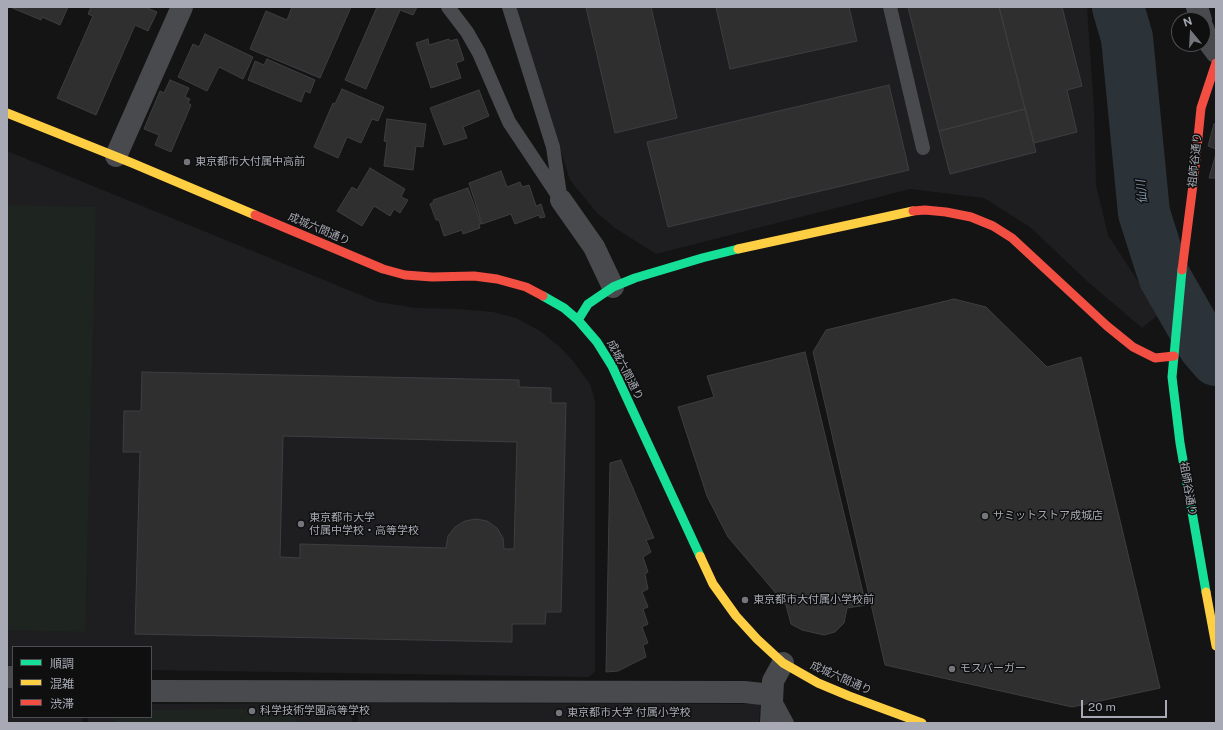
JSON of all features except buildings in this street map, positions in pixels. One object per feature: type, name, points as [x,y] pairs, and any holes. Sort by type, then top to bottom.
[{"type":"street","points":[[116,156],[182,7]]},
{"type":"street","name":"祖師谷通り","points":[[1216,63],[1201,108],[1194,177],[1184,246],[1172,377],[1180,443],[1216,646]]},
{"type":"street","name":"成城六間通り","points":[[7,113],[116,156],[383,269],[405,275],[426,277],[474,276],[497,279],[526,287],[564,308],[578,320],[597,342],[612,366],[713,584],[736,616],[757,639],[783,663],[818,683],[922,723]]},
{"type":"street","points":[[561,200],[594,247],[613,287]]},
{"type":"street","points":[[578,320],[588,304],[613,287],[635,278],[702,258],[771,241],[907,212],[925,210],[971,217],[992,226],[1012,238],[1083,302],[1107,326],[1133,347],[1154,358],[1174,356]]},
{"type":"street","points":[[771,723],[772,681],[783,663]]},
{"type":"street","points":[[152,691],[744,692],[772,695]]},
{"type":"lane","points":[[448,7],[467,32],[479,53],[509,122],[561,200]]},
{"type":"lane","points":[[509,7],[553,147],[561,200]]},
{"type":"lane","points":[[890,7],[923,148]]},
{"type":"lane","points":[[772,695],[787,723]]},
{"type":"shaded area","points":[[515,7],[1087,7],[1094,110],[1096,185],[1108,235],[1159,314],[1142,328],[1087,281],[1030,227],[984,198],[910,189],[656,254],[615,228],[597,213],[570,180]]},
{"type":"shaded area","name":"東京都市大学 付属中学校・高等学校","points":[[7,151],[378,302],[416,308],[459,309],[493,312],[516,318],[540,331],[559,346],[573,361],[590,384],[595,401],[595,671],[589,677],[152,670],[152,646],[12,646],[12,666],[7,665]]},
{"type":"shaded area","points":[[7,205],[96,207],[85,632],[7,630]]},
{"type":"shaded area","points":[[7,683],[12,684],[12,718],[82,718],[82,723],[7,723]]},
{"type":"shaded area","name":"科学技術学園高等学校","points":[[353,703],[352,723],[88,723],[88,718],[152,718],[152,704]]},
{"type":"shaded area","name":"東京都市大学 付属小学校","points":[[358,703],[760,704],[759,723],[358,723]]},
{"type":"shaded area","points":[[289,708],[298,723],[116,723],[119,718],[152,718],[152,710]]},
{"type":"waterway","name":"仙川","points":[[1118,7],[1127,38],[1144,213],[1164,276],[1204,346],[1216,360]]},
{"type":"traffic: fast","points":[[578,320],[588,304],[613,287],[635,278],[738,249]]},
{"type":"traffic: fast","points":[[1182,270],[1172,377],[1180,443],[1206,592]]},
{"type":"traffic: fast","points":[[543,296],[564,308],[578,320],[597,342],[612,366],[700,556]]},
{"type":"traffic: slow","points":[[7,113],[132,163],[255,215]]},
{"type":"traffic: slow","points":[[738,249],[913,211]]},
{"type":"traffic: slow","points":[[700,556],[713,584],[736,616],[757,639],[783,663],[818,683],[922,723]]},
{"type":"traffic: slow","points":[[1206,592],[1216,646]]},
{"type":"traffic: jam","points":[[1182,270],[1201,108],[1216,63]]},
{"type":"traffic: jam","points":[[913,211],[925,210],[946,212],[971,217],[993,226],[1012,238],[1107,326],[1133,347],[1155,358],[1174,356]]},
{"type":"traffic: jam","points":[[255,215],[383,269],[405,275],[432,277],[474,276],[497,279],[526,287],[543,296]]},
{"type":"place","name":"東京都市大付属中高前","points":[[187,162]]},
{"type":"place","name":"サミットストア成城店","points":[[985,516]]},
{"type":"place","name":"東京都市大学 付属中学校・高等学校","points":[[301,524]]},
{"type":"place","name":"東京都市大付属小学校前","points":[[745,600]]},
{"type":"place","name":"モスバーガー","points":[[952,669]]},
{"type":"place","name":"科学技術学園高等学校","points":[[252,711]]},
{"type":"place","name":"東京都市大学 付属小学校","points":[[559,713]]}]
